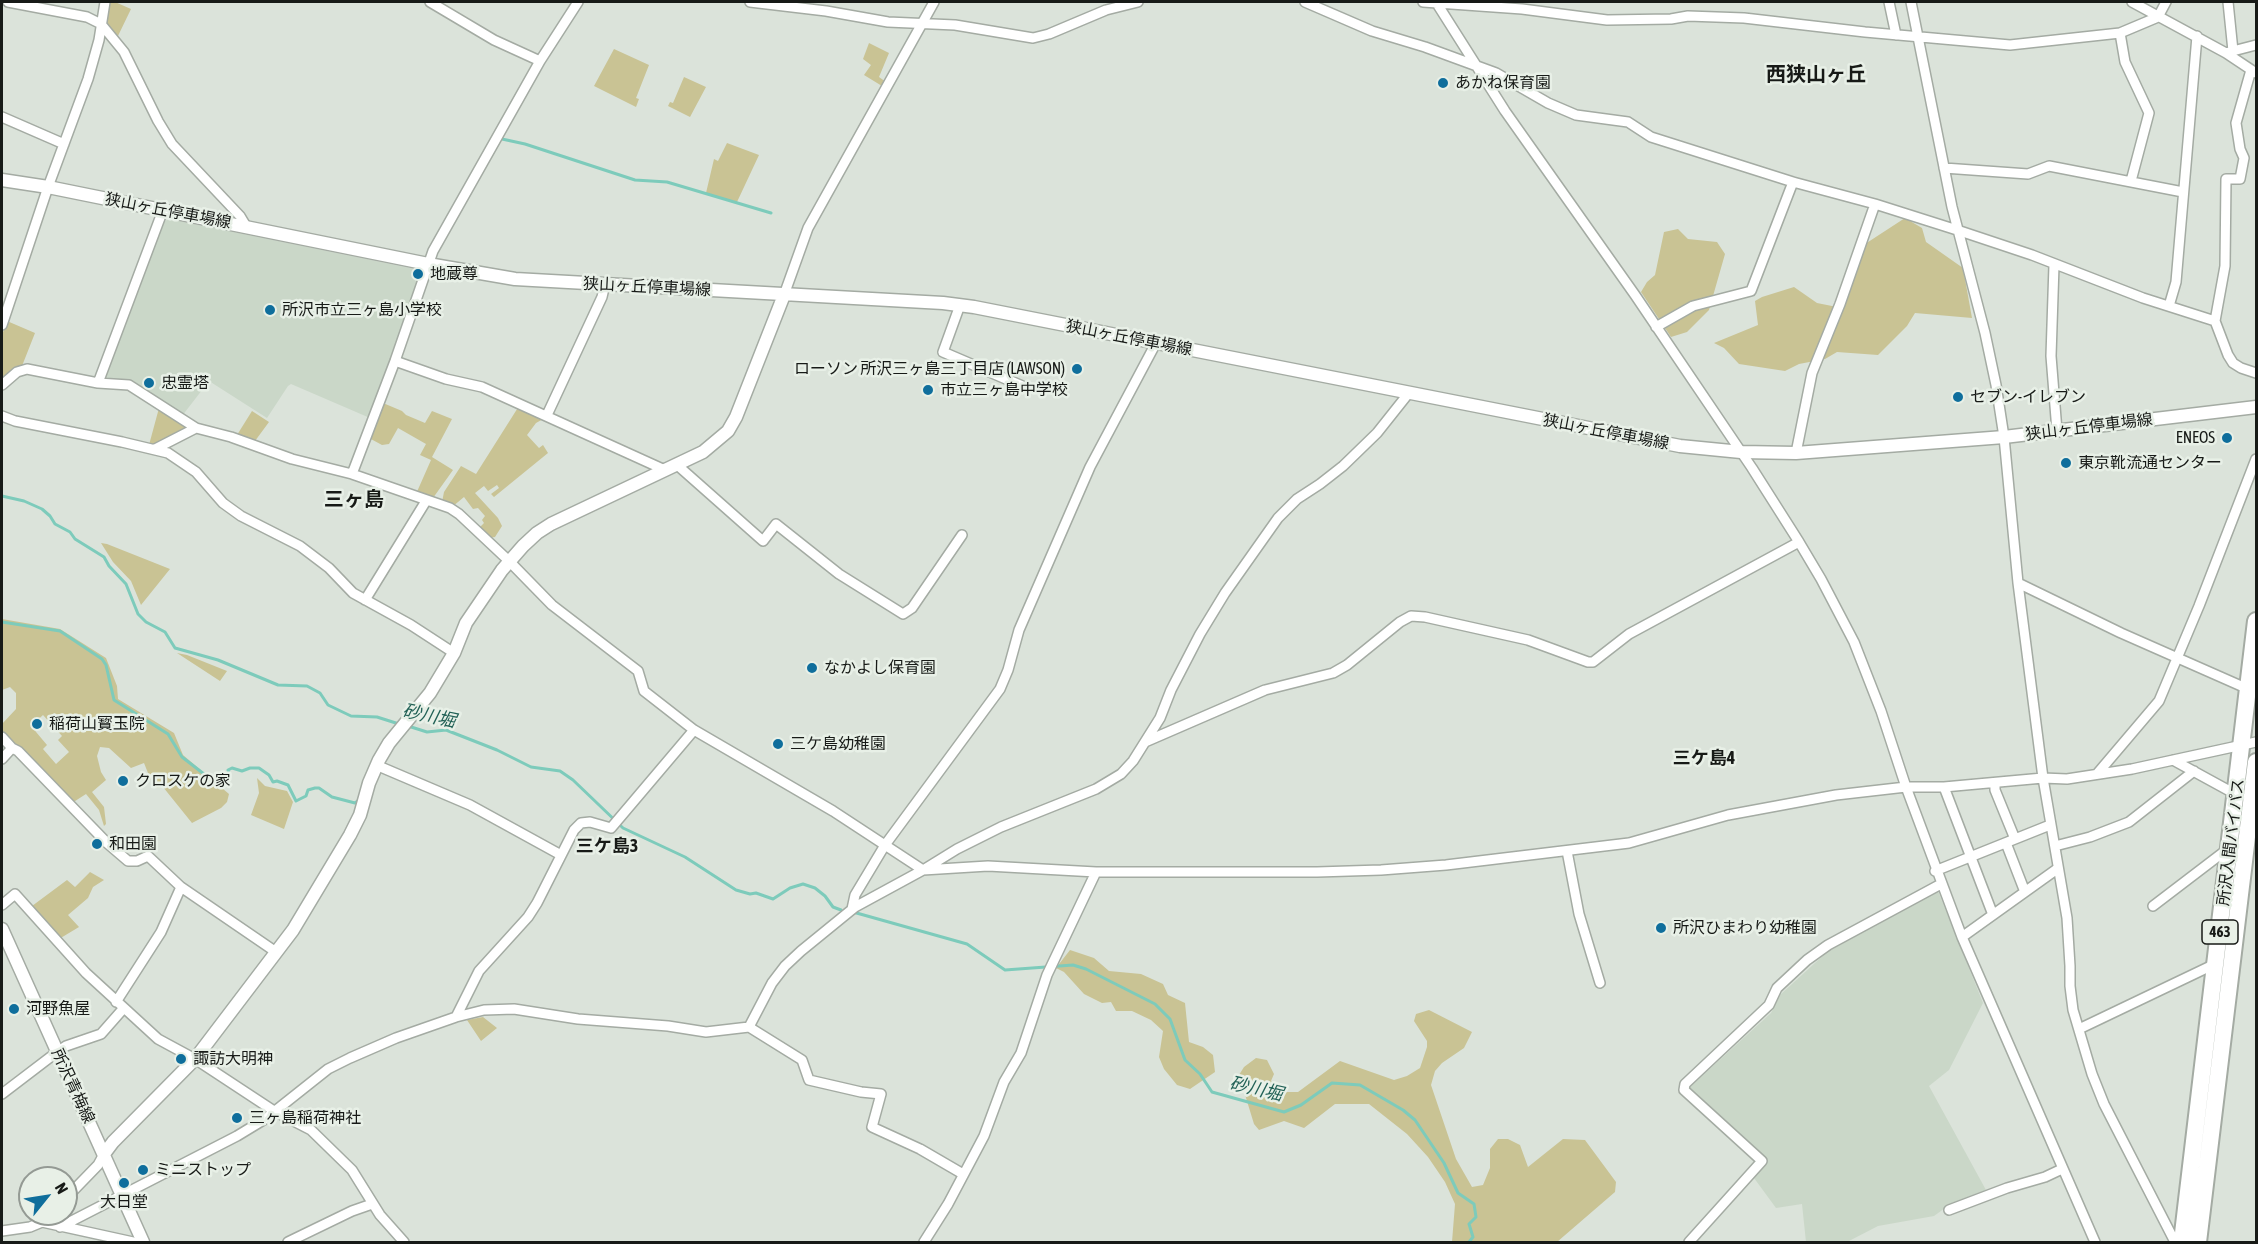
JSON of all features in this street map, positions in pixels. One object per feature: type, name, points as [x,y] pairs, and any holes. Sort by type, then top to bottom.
[{"type":"highway","name":"所沢入間バイパス","points":[[2182,1242],[2237,795],[2249,743],[2247,689],[2256,621]]},
{"type":"highway","name":"所沢入間バイパス","points":[[2198,1242],[2254,806],[2256,762]]},
{"type":"main road","name":"狭山ヶ丘停車場線","points":[[2,180],[246,226],[428,264],[516,279],[960,305],[1680,446],[1741,452],[1796,453],[2004,437],[2256,407]]},
{"type":"main road","points":[[104,1154],[113,1142],[195,1059],[276,952],[316,894],[350,835],[360,814],[376,765],[389,742],[424,701],[454,652],[466,623],[509,561],[537,533],[551,524],[703,452],[728,431],[736,417],[784,295]]},
{"type":"main road","name":"所沢青梅線","points":[[2,929],[143,1242]]},
{"type":"street","points":[[8,2],[87,17],[101,24],[124,52],[172,144],[240,216],[246,226]]},
{"type":"street","points":[[2,325],[48,187],[88,79],[105,2]]},
{"type":"street","points":[[430,2],[494,40],[540,61]]},
{"type":"street","points":[[352,474],[395,361],[433,251],[540,61],[578,2]]},
{"type":"street","points":[[750,2],[826,11],[888,22],[978,28],[1003,35],[1033,38],[1049,34],[1106,10],[1138,2]]},
{"type":"street","points":[[784,295],[808,228],[830,186],[886,92],[934,2]]},
{"type":"street","points":[[1305,2],[1372,31],[1425,47],[1496,73],[1548,103],[1576,115],[1628,122],[1651,137],[1793,182],[1958,230],[2215,321]]},
{"type":"street","points":[[1423,2],[1480,4],[1607,20],[1671,19],[1689,16],[1744,18],[1919,38],[2010,45],[2120,33],[2158,16],[2166,2]]},
{"type":"street","points":[[1437,2],[1474,64],[1741,452],[1799,542],[1854,642],[1881,711],[1935,871],[2095,1242]]},
{"type":"street","points":[[1888,2],[1896,35]]},
{"type":"street","points":[[1911,2],[1944,168],[1985,333],[2004,437],[2018,583],[2043,777],[2067,918],[2073,1010],[2092,1074],[2104,1104],[2175,1242]]},
{"type":"street","points":[[2132,2],[2230,52],[2254,72],[2236,123],[2240,149],[2244,158],[2240,179],[2226,179],[2225,266],[2215,321],[2228,356],[2233,363],[2256,373]]},
{"type":"street","points":[[2228,2],[2230,52]]},
{"type":"street","points":[[2120,33],[2125,62],[2135,89],[2149,113],[2131,181]]},
{"type":"street","points":[[2169,306],[2176,282],[2197,36]]},
{"type":"street","points":[[2230,52],[2256,45]]},
{"type":"street","points":[[2,117],[64,144]]},
{"type":"street","points":[[1944,168],[2028,174],[2049,166],[2183,192]]},
{"type":"street","points":[[1656,327],[1693,306],[1751,291],[1793,182]]},
{"type":"street","points":[[1796,453],[1812,373],[1840,304],[1875,204]]},
{"type":"street","points":[[98,383],[163,210]]},
{"type":"street","points":[[2054,265],[2051,356],[2057,431]]},
{"type":"street","points":[[547,415],[602,297],[605,284]]},
{"type":"street","points":[[960,305],[943,352],[1027,388]]},
{"type":"street","points":[[852,909],[855,895],[885,844],[1000,689],[1019,630],[1090,467],[1156,343]]},
{"type":"street","points":[[395,361],[446,379],[482,387],[665,470]]},
{"type":"street","points":[[2,385],[17,372],[27,369],[98,383],[129,386],[196,428],[231,437],[292,459],[352,474],[450,508],[509,561],[552,605],[638,671],[644,691],[694,730],[833,811],[923,870],[988,866],[1096,872],[1381,870],[1474,862],[1629,843],[1728,815],[1836,795],[1995,783],[2043,777],[2049,780],[2067,779],[2173,760],[2249,743]]},
{"type":"street","points":[[749,1027],[772,983],[784,966],[852,909],[957,849],[1001,827],[1111,781],[1133,761],[1160,718],[1171,690],[1200,634],[1225,593],[1278,518],[1297,499],[1343,466],[1377,433],[1408,394]]},
{"type":"street","points":[[2,416],[15,421],[168,453],[196,472],[223,503],[241,516],[300,546],[329,568],[353,593],[454,652]]},
{"type":"street","points":[[155,449],[196,428]]},
{"type":"street","points":[[2097,774],[2159,701],[2252,486],[2256,459]]},
{"type":"street","points":[[676,464],[763,541],[776,524],[839,574],[903,614],[912,608],[962,535]]},
{"type":"street","points":[[365,600],[426,501]]},
{"type":"street","points":[[1145,742],[1182,724],[1265,690],[1333,673],[1347,665],[1400,622],[1411,616],[1425,617],[1528,640],[1593,662],[1629,634],[1799,542]]},
{"type":"street","points":[[2018,583],[2247,689]]},
{"type":"street","points":[[456,1017],[479,971],[528,917],[537,903],[574,830],[580,824],[602,824],[611,828],[694,730]]},
{"type":"street","points":[[2,737],[128,861],[137,861],[148,856],[181,887],[276,952]]},
{"type":"street","points":[[2,759],[12,748]]},
{"type":"street","points":[[2173,760],[2237,795]]},
{"type":"street","points":[[376,765],[470,805],[561,855]]},
{"type":"street","points":[[2055,846],[2090,837],[2129,822],[2194,771]]},
{"type":"street","points":[[1995,783],[1995,790],[2025,892]]},
{"type":"street","points":[[1944,787],[1993,915]]},
{"type":"street","points":[[1935,871],[2050,825]]},
{"type":"street","points":[[2153,906],[2231,846]]},
{"type":"street","points":[[1567,851],[1579,914],[1600,983]]},
{"type":"street","points":[[1962,937],[2057,869]]},
{"type":"street","points":[[924,1242],[948,1204],[984,1136],[1004,1082],[1021,1053],[1047,975],[1096,872]]},
{"type":"street","points":[[1689,1242],[1762,1161],[1684,1090],[1685,1084],[1769,1005],[1777,988],[1807,960],[1828,945],[1941,884]]},
{"type":"street","points":[[2,1094],[66,1046],[100,1035],[120,1005],[161,932],[181,887]]},
{"type":"street","points":[[2,905],[15,894],[86,973],[158,1039],[195,1059],[274,1111],[311,1130],[352,1170],[366,1190],[372,1204],[404,1242]]},
{"type":"street","points":[[2079,1029],[2216,964]]},
{"type":"street","points":[[60,1227],[237,1136],[274,1111],[328,1069],[396,1038],[456,1017],[484,1010],[514,1009],[578,1019],[668,1026],[706,1032],[749,1027],[801,1060],[809,1080],[881,1094],[872,1127],[920,1149],[963,1174]]},
{"type":"street","points":[[78,1186],[98,1165],[104,1154]]},
{"type":"street","points":[[1948,1210],[2007,1188],[2045,1177],[2062,1168]]},
{"type":"street","points":[[288,1242],[352,1210],[372,1204]]},
{"type":"street","points":[[2,1231],[32,1226]]},
{"type":"street","points":[[56,1226],[133,1242]]},
{"type":"shaded area","points":[[108,2],[115,2],[131,9],[117,38],[105,25]]},
{"type":"shaded area","points":[[869,43],[889,53],[879,77],[886,82],[882,86],[864,75],[871,65],[863,59]]},
{"type":"shaded area","points":[[614,49],[649,65],[636,98],[639,99],[636,107],[594,86]]},
{"type":"shaded area","points":[[684,77],[706,87],[690,117],[668,106],[670,102],[673,103]]},
{"type":"shaded area","points":[[727,143],[759,155],[737,202],[706,193],[714,159],[718,161]]},
{"type":"shaded area","points":[[1905,218],[1922,228],[1926,242],[1963,268],[1972,318],[1915,313],[1907,326],[1878,355],[1837,352],[1825,359],[1799,364],[1785,371],[1739,364],[1724,348],[1714,343],[1758,325],[1755,301],[1794,287],[1817,303],[1842,308],[1862,246]]},
{"type":"shaded area","name":"所沢市立三ヶ島小学校","points":[[169,219],[415,269],[414,277],[421,279],[370,418],[291,384],[267,418],[209,381],[182,416],[133,382],[107,381],[104,376],[163,222]]},
{"type":"shaded area","points":[[1678,229],[1688,239],[1717,242],[1725,254],[1709,310],[1687,332],[1671,337],[1641,292],[1655,275],[1664,232]]},
{"type":"shaded area","points":[[7,321],[35,333],[22,366],[2,381],[2,335]]},
{"type":"shaded area","points":[[383,403],[425,423],[432,411],[452,419],[432,457],[453,470],[433,498],[416,494],[431,460],[420,455],[426,444],[398,428],[389,444],[382,445],[369,438]]},
{"type":"shaded area","points":[[519,406],[545,418],[536,423],[527,435],[539,448],[543,445],[548,453],[494,497],[491,494],[499,488],[497,485],[488,491],[484,486],[475,493],[498,518],[502,526],[495,537],[489,538],[478,529],[484,523],[482,520],[485,516],[478,508],[473,509],[464,497],[452,507],[442,502],[444,492],[461,466],[476,474]]},
{"type":"shaded area","points":[[159,408],[187,426],[186,431],[154,447],[149,445]]},
{"type":"shaded area","points":[[252,411],[269,422],[255,441],[237,435]]},
{"type":"shaded area","points":[[101,543],[170,569],[141,605],[131,581],[113,562]]},
{"type":"shaded area","points":[[2,619],[60,629],[106,658],[117,686],[118,699],[174,733],[183,755],[229,794],[227,802],[221,808],[192,823],[163,787],[156,788],[152,783],[144,763],[131,768],[109,748],[100,747],[97,756],[101,772],[106,780],[92,792],[104,807],[106,824],[104,826],[99,810],[86,794],[72,803],[2,732],[2,724],[16,709],[16,693],[10,687],[2,690]],"holes":[[[43,715],[62,736],[58,740],[69,752],[56,764],[43,749],[47,745],[31,726]]]},
{"type":"shaded area","points":[[177,653],[187,655],[227,671],[220,681]]},
{"type":"shaded area","points":[[257,778],[265,786],[287,791],[293,802],[284,829],[251,815],[259,793]]},
{"type":"shaded area","points":[[90,872],[104,880],[93,887],[88,898],[68,915],[79,927],[59,939],[32,906],[67,880],[75,887]]},
{"type":"shaded area","points":[[1938,891],[1983,1003],[1949,1070],[1929,1086],[1986,1190],[1952,1203],[1934,1216],[1878,1226],[1849,1241],[1806,1242],[1802,1204],[1776,1208],[1754,1178],[1768,1161],[1690,1092],[1690,1087],[1771,1013],[1780,995],[1827,952]]},
{"type":"shaded area","points":[[1070,950],[1094,958],[1109,971],[1141,974],[1163,984],[1168,995],[1185,1003],[1189,1042],[1203,1047],[1213,1055],[1215,1072],[1190,1089],[1177,1085],[1164,1069],[1159,1057],[1163,1031],[1151,1020],[1132,1011],[1116,1011],[1111,1002],[1102,1003],[1084,994],[1064,972],[1056,968]]},
{"type":"shaded area","points":[[1429,1010],[1472,1032],[1464,1048],[1442,1063],[1435,1071],[1431,1085],[1456,1159],[1472,1187],[1483,1185],[1490,1168],[1490,1149],[1498,1139],[1508,1139],[1520,1145],[1528,1167],[1563,1139],[1585,1140],[1616,1182],[1615,1192],[1557,1242],[1452,1242],[1455,1204],[1445,1182],[1428,1157],[1407,1134],[1369,1104],[1335,1104],[1304,1128],[1284,1121],[1259,1130],[1254,1124],[1239,1075],[1244,1067],[1256,1058],[1267,1060],[1274,1074],[1271,1081],[1283,1092],[1298,1092],[1340,1061],[1394,1080],[1407,1076],[1420,1068],[1427,1041],[1414,1021],[1416,1014]]},
{"type":"shaded area","points":[[483,1017],[497,1028],[481,1041],[467,1020]]},
{"type":"waterway","points":[[502,139],[525,144],[635,180],[667,182],[771,213]]},
{"type":"waterway","name":"砂川堀","points":[[2,496],[24,501],[42,509],[55,524],[104,557],[109,566],[126,584],[138,614],[146,622],[165,632],[175,648],[218,660],[278,685],[307,686],[320,693],[328,705],[351,716],[377,717],[399,724]]},
{"type":"waterway","points":[[2,622],[60,631],[102,659],[106,665],[114,700],[168,734],[182,757],[213,781],[226,779],[229,774],[228,770],[232,768],[242,771],[259,768],[269,775],[273,782],[288,785],[296,801],[306,796],[308,790],[315,788],[319,788],[332,797],[355,803],[359,800]]},
{"type":"waterway","name":"砂川堀","points":[[408,726],[427,732],[446,730],[497,750],[531,767],[560,771],[573,780],[623,828],[685,857],[736,890],[750,894],[756,893],[773,899],[790,888],[803,884],[815,888],[833,907],[841,910]]},
{"type":"waterway","name":"砂川堀","points":[[853,912],[967,944],[1005,970],[1073,965],[1086,969],[1155,1004],[1170,1019],[1185,1060],[1200,1074],[1212,1092],[1284,1112],[1301,1105],[1332,1083],[1360,1085],[1403,1110],[1415,1120],[1444,1163],[1458,1193],[1474,1204],[1476,1217],[1469,1224],[1473,1237],[1469,1242]]},
{"type":"place","name":"あかね保育園","points":[[1443,83]]},
{"type":"place","name":"地蔵尊","points":[[418,274]]},
{"type":"place","name":"所沢市立三ヶ島小学校","points":[[270,310]]},
{"type":"place","name":"ローソン 所沢三ヶ島三丁目店 (LAWSON)","points":[[1077,369]]},
{"type":"place","name":"忠霊塔","points":[[149,383]]},
{"type":"place","name":"市立三ヶ島中学校","points":[[928,390]]},
{"type":"place","name":"セブン-イレブン","points":[[1958,397]]},
{"type":"place","name":"ENEOS","points":[[2227,438]]},
{"type":"place","name":"東京靴流通センター","points":[[2066,463]]},
{"type":"place","name":"なかよし保育園","points":[[812,668]]},
{"type":"place","name":"稲荷山寳玉院","points":[[37,724]]},
{"type":"place","name":"三ケ島幼稚園","points":[[778,744]]},
{"type":"place","name":"クロスケの家","points":[[123,781]]},
{"type":"place","name":"和田園","points":[[97,844]]},
{"type":"place","name":"所沢ひまわり幼稚園","points":[[1661,928]]},
{"type":"place","name":"河野魚屋","points":[[14,1009]]},
{"type":"place","name":"諏訪大明神","points":[[181,1059]]},
{"type":"place","name":"三ヶ島稲荷神社","points":[[237,1118]]},
{"type":"place","name":"ミニストップ","points":[[143,1170]]},
{"type":"place","name":"大日堂","points":[[124,1183]]},
{"type":"district","name":"西狭山ヶ丘","points":[[1816,75]]},
{"type":"district","name":"三ヶ島","points":[[354,500]]},
{"type":"district","name":"三ケ島4","points":[[1704,758]]},
{"type":"district","name":"三ケ島3","points":[[607,846]]}]
